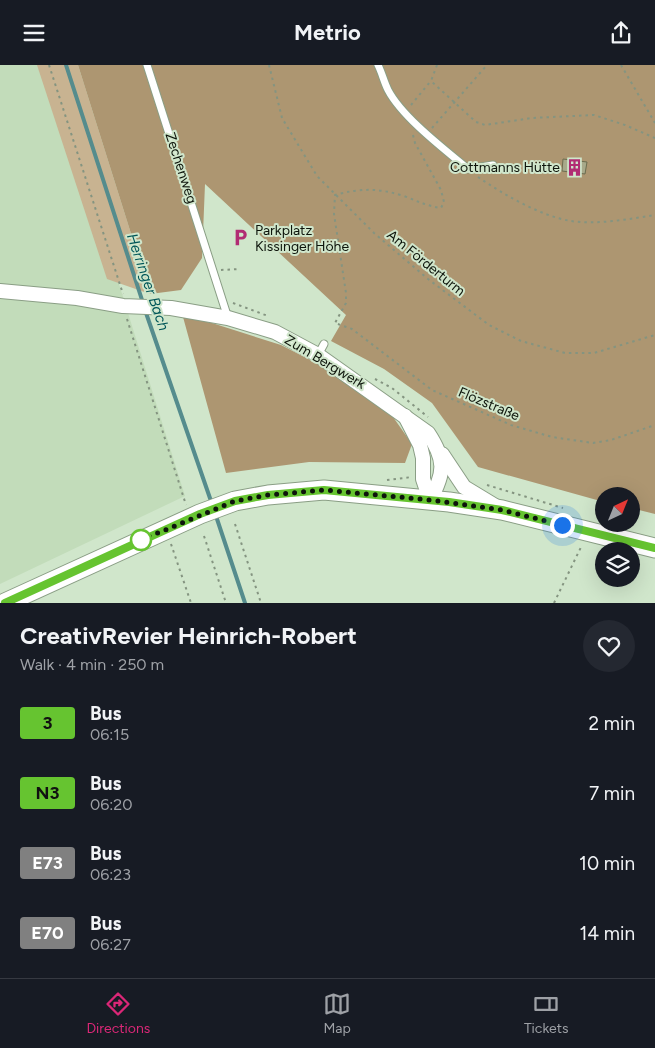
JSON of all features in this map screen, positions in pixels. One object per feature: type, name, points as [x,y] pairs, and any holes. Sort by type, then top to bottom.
[{"type":"main road","points":[[5,603],[166,529],[193,509],[268,495],[324,490],[430,500],[502,510],[655,548]]},
{"type":"street","name":"Zum Bergwerk","points":[[0,291],[77,298],[125,306],[171,308],[228,318],[275,332],[321,349],[423,429],[464,487],[502,510]]},
{"type":"street","name":"Zum Bergwerk","points":[[405,416],[420,445],[423,458],[423,479],[430,500]]},
{"type":"street","name":"Zum Bergwerk","points":[[430,500],[442,475],[442,465],[434,443]]},
{"type":"lane","name":"Zechenweg","points":[[148,65],[228,318]]},
{"type":"lane","points":[[378,65],[388,91],[406,113],[468,169],[492,165]]},
{"type":"path","points":[[49,65],[125,306],[193,509]]},
{"type":"path","name":"Am Förderturm","points":[[268,65],[282,118],[292,137],[318,176],[374,233],[428,279],[489,325],[521,341],[565,353],[594,353],[655,335]]},
{"type":"path","points":[[406,113],[431,81],[436,65]]},
{"type":"path","points":[[427,133],[487,65]]},
{"type":"path","points":[[621,65],[655,123]]},
{"type":"path","points":[[431,81],[476,123],[485,125],[532,118],[594,115],[625,125],[655,138]]},
{"type":"path","points":[[335,195],[358,189],[373,189],[441,208],[444,201],[441,190],[415,143],[411,127],[415,121]]},
{"type":"path","points":[[468,169],[495,189],[531,207],[571,221],[625,220],[655,215]]},
{"type":"path","name":"Flözstraße","points":[[335,195],[334,214],[346,303],[334,323],[352,329],[432,390],[518,427],[562,439],[593,443],[611,440],[655,425]]},
{"type":"path","points":[[214,271],[239,269]]},
{"type":"path","points":[[485,484],[571,511]]},
{"type":"path","points":[[235,524],[261,603]]},
{"type":"path","points":[[166,529],[191,603]]},
{"type":"path","points":[[554,603],[588,532]]},
{"type":"path","points":[[204,536],[226,603]]},
{"type":"shaded area","points":[[0,65],[62,65],[104,236],[185,496],[0,584]]},
{"type":"shaded area","points":[[37,65],[78,65],[150,294],[107,279]]},
{"type":"shaded area","points":[[78,65],[655,65],[655,514],[640,510],[640,487],[595,487],[595,500],[478,467],[432,403],[384,369],[331,341],[346,315],[205,184],[202,258],[181,290],[150,294]]},
{"type":"shaded area","points":[[183,317],[212,323],[281,345],[322,366],[393,417],[412,444],[405,463],[309,462],[226,473]]},
{"type":"building","name":"Cottmanns Hütte","points":[[563,159],[587,162],[585,174],[562,171]]},
{"type":"waterway","name":"Herringer Bach","points":[[66,65],[143,303]]},
{"type":"waterway","name":"Herringer Bach","points":[[145,310],[212,504]]},
{"type":"waterway","points":[[215,513],[245,603]]},
{"type":"bus line","name":"3","points":[[5,603],[216,507],[235,501],[268,495],[324,490],[449,502],[502,510],[655,548]]},
{"type":"place","name":"Cottmanns Hütte","points":[[574,167]]},
{"type":"place","name":"Parkplatz Kissinger Höhe","points":[[241,238]]},
{"type":"route","points":[[141,540],[216,507],[235,501],[268,495],[324,490],[430,500],[502,510],[562,525]]}]
